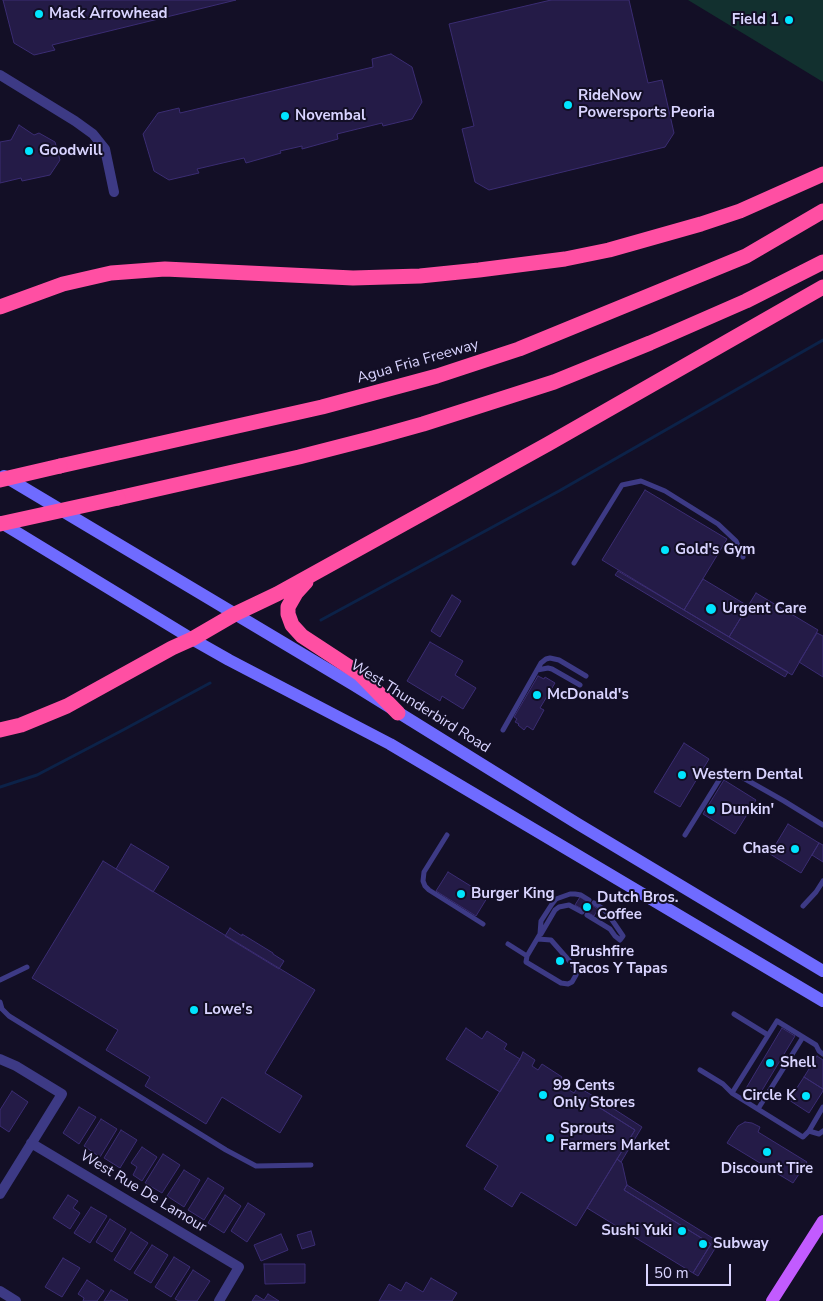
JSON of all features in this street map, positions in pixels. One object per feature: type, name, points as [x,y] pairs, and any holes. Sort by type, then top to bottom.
[{"type":"highway","points":[[0,307],[63,284],[111,273],[165,269],[353,278],[420,276],[564,259],[609,250],[701,224],[740,210],[823,174]]},
{"type":"highway","name":"Agua Fria Freeway","points":[[0,480],[322,407],[437,376],[519,349],[746,256],[823,211]]},
{"type":"highway","points":[[0,523],[299,457],[423,424],[554,382],[746,301],[823,262]]},
{"type":"highway","points":[[0,730],[21,725],[67,706],[235,614],[313,574],[548,444],[823,287]]},
{"type":"highway","points":[[313,574],[296,593],[288,607],[288,614],[292,625],[302,636],[360,674],[398,712]]},
{"type":"main road","name":"West Thunderbird Road","points":[[0,473],[398,712],[578,824],[823,971]]},
{"type":"main road","points":[[0,523],[229,660],[390,744],[823,1001]]},
{"type":"main road","points":[[772,1301],[823,1221]]},
{"type":"street","points":[[0,75],[93,134],[105,149],[114,192]]},
{"type":"street","points":[[0,1059],[16,1066],[62,1094],[0,1194]]},
{"type":"street","name":"West Rue De Lamour","points":[[31,1143],[239,1267],[219,1301]]},
{"type":"street","points":[[0,1291],[16,1301]]},
{"type":"lane","points":[[574,563],[622,486],[642,481],[665,491],[718,524],[736,541],[742,557]]},
{"type":"lane","points":[[503,730],[541,663],[546,659],[554,658],[586,676]]},
{"type":"lane","points":[[537,670],[552,668],[580,685]]},
{"type":"lane","points":[[685,835],[721,777],[726,773],[738,774],[823,825]]},
{"type":"lane","points":[[447,835],[424,872],[423,881],[425,886],[484,924]]},
{"type":"lane","points":[[803,906],[823,881]]},
{"type":"lane","points":[[539,936],[541,921],[556,899],[575,894],[581,895],[588,900]]},
{"type":"lane","points":[[587,915],[610,929],[620,940],[623,936],[608,914],[594,903]]},
{"type":"lane","points":[[539,936],[551,940],[574,965],[577,970],[576,975],[568,984],[561,983],[526,962],[527,956],[539,936],[555,910],[569,905],[582,912]]},
{"type":"lane","points":[[508,944],[527,956]]},
{"type":"lane","points":[[0,980],[28,966]]},
{"type":"lane","points":[[0,1002],[2,1009],[9,1016],[226,1150],[256,1166],[311,1165]]},
{"type":"lane","points":[[734,1014],[768,1035]]},
{"type":"lane","points":[[732,1093],[777,1021],[816,1045],[823,1054]]},
{"type":"lane","points":[[758,1109],[803,1037]]},
{"type":"lane","points":[[816,1045],[823,1044]]},
{"type":"lane","points":[[700,1070],[723,1084],[732,1093],[803,1137],[809,1131],[823,1107]]},
{"type":"lane","points":[[809,1131],[819,1134],[823,1131]]},
{"type":"green space","points":[[688,0],[823,0],[823,82],[759,43]]},
{"type":"building","points":[[3,0],[236,0],[52,45],[55,50],[34,55],[14,43]]},
{"type":"building","name":"RideNow Powersports Peoria","points":[[551,0],[629,0],[648,83],[662,80],[674,133],[665,147],[489,190],[475,182],[462,129],[474,126],[449,24]]},
{"type":"building","name":"Novembal","points":[[391,54],[412,67],[422,102],[412,119],[383,126],[382,123],[337,134],[338,139],[302,149],[302,146],[280,151],[281,153],[246,163],[244,158],[197,169],[199,173],[169,180],[154,171],[143,134],[158,113],[179,108],[180,113],[373,67],[372,59]]},
{"type":"building","name":"Goodwill","points":[[19,125],[34,135],[39,133],[55,142],[60,160],[50,175],[22,181],[21,178],[0,183],[0,142],[11,140]]},
{"type":"building","name":"Gold's Gym","points":[[645,490],[727,539],[684,610],[602,560]]},
{"type":"building","points":[[618,571],[788,672],[785,677],[615,575]]},
{"type":"building","points":[[703,579],[748,606],[729,637],[684,610]]},
{"type":"building","points":[[756,593],[818,630],[792,675],[729,637]]},
{"type":"building","points":[[452,595],[461,601],[440,637],[431,631]]},
{"type":"building","points":[[817,633],[823,636],[823,677],[799,662]]},
{"type":"building","points":[[430,642],[463,661],[455,675],[476,688],[463,709],[442,696],[440,701],[407,681]]},
{"type":"building","name":"McDonald's","points":[[538,676],[544,679],[545,677],[555,683],[540,708],[544,710],[533,730],[527,726],[524,730],[515,722],[517,719],[514,717]]},
{"type":"building","name":"Western Dental","points":[[684,743],[709,759],[680,807],[654,792]]},
{"type":"building","points":[[724,780],[756,800],[735,834],[703,814]]},
{"type":"building","name":"Chase","points":[[788,824],[819,843],[801,873],[770,854]]},
{"type":"building","points":[[819,843],[823,845],[823,862],[812,855]]},
{"type":"building","points":[[131,844],[169,867],[153,892],[116,869]]},
{"type":"building","name":"Lowe's","points":[[103,861],[315,990],[265,1073],[302,1096],[280,1133],[222,1097],[206,1124],[145,1086],[150,1077],[106,1050],[118,1030],[32,978]]},
{"type":"building","name":"Burger King","points":[[448,872],[487,898],[476,916],[436,891]]},
{"type":"building","name":"Dutch Bros. Coffee","points":[[580,897],[598,909],[594,916],[575,905]]},
{"type":"building","points":[[230,928],[284,961],[279,969],[225,936]]},
{"type":"building","points":[[466,1028],[482,1039],[487,1031],[507,1044],[504,1049],[520,1059],[500,1092],[446,1059]]},
{"type":"building","name":"Shell","points":[[782,1028],[795,1036],[758,1097],[745,1090]]},
{"type":"building","name":"Sprouts Farmers Market","points":[[523,1052],[535,1060],[532,1066],[538,1070],[542,1064],[562,1077],[558,1083],[574,1093],[578,1087],[600,1100],[597,1106],[635,1130],[576,1226],[521,1192],[512,1207],[484,1189],[498,1166],[466,1146]]},
{"type":"building","points":[[817,1056],[823,1060],[823,1089],[804,1077]]},
{"type":"building","name":"Circle K","points":[[804,1077],[823,1089],[809,1113],[789,1100]]},
{"type":"building","points":[[12,1091],[28,1102],[9,1132],[0,1126],[0,1110]]},
{"type":"building","points":[[600,1100],[642,1127],[621,1162],[617,1159],[635,1130],[597,1106]]},
{"type":"building","points":[[79,1107],[96,1117],[79,1144],[63,1133]]},
{"type":"building","points":[[101,1119],[117,1129],[100,1157],[84,1146]]},
{"type":"building","name":"Discount Tire","points":[[745,1122],[760,1127],[758,1132],[807,1162],[793,1183],[727,1143],[738,1126]]},
{"type":"building","points":[[121,1130],[137,1140],[120,1168],[104,1158]]},
{"type":"building","points":[[142,1147],[157,1157],[142,1181],[133,1175],[137,1167],[131,1163]]},
{"type":"building","points":[[163,1154],[180,1165],[162,1193],[145,1183]]},
{"type":"building","points":[[617,1159],[622,1163],[627,1185],[624,1190],[711,1244],[693,1273],[587,1208]]},
{"type":"building","points":[[184,1170],[200,1180],[184,1207],[167,1196]]},
{"type":"building","points":[[208,1178],[224,1188],[204,1220],[188,1210]]},
{"type":"building","points":[[627,1185],[719,1242],[698,1276],[693,1273],[711,1244],[624,1190]]},
{"type":"building","points":[[68,1195],[78,1201],[73,1208],[80,1213],[70,1229],[53,1218]]},
{"type":"building","points":[[225,1195],[241,1206],[224,1233],[208,1223]]},
{"type":"building","points":[[248,1203],[265,1214],[247,1242],[231,1231]]},
{"type":"building","points":[[91,1207],[107,1216],[90,1243],[74,1233]]},
{"type":"building","points":[[110,1219],[126,1229],[112,1252],[96,1242]]},
{"type":"building","points":[[311,1231],[315,1245],[302,1249],[297,1235]]},
{"type":"building","points":[[131,1232],[148,1243],[130,1270],[114,1260]]},
{"type":"building","points":[[281,1234],[288,1250],[261,1261],[254,1245]]},
{"type":"building","points":[[152,1245],[168,1255],[151,1283],[134,1273]]},
{"type":"building","points":[[174,1257],[190,1267],[171,1297],[155,1287]]},
{"type":"building","points":[[63,1258],[80,1268],[62,1297],[45,1287]]},
{"type":"building","points":[[264,1264],[305,1264],[305,1283],[265,1284]]},
{"type":"building","points":[[193,1270],[210,1281],[197,1301],[179,1301],[175,1299]]},
{"type":"building","points":[[431,1278],[457,1293],[452,1301],[379,1301],[389,1284],[401,1291],[406,1282],[423,1292]]},
{"type":"building","points":[[87,1280],[104,1291],[97,1301],[83,1301],[84,1298],[78,1294]]},
{"type":"building","points":[[111,1290],[128,1300],[104,1301]]},
{"type":"building","points":[[268,1294],[279,1301],[252,1301],[256,1295],[264,1300]]},
{"type":"waterway","points":[[321,620],[559,491],[823,340]]},
{"type":"waterway","points":[[0,787],[37,775],[210,683]]},
{"type":"place","name":"Mack Arrowhead","points":[[39,14]]},
{"type":"place","name":"Field 1","points":[[789,20]]},
{"type":"place","name":"RideNow Powersports Peoria","points":[[568,105]]},
{"type":"place","name":"Novembal","points":[[285,116]]},
{"type":"place","name":"Goodwill","points":[[29,151]]},
{"type":"place","name":"Gold's Gym","points":[[665,550]]},
{"type":"place","name":"Urgent Care","points":[[711,609]]},
{"type":"place","name":"McDonald's","points":[[537,695]]},
{"type":"place","name":"Western Dental","points":[[682,775]]},
{"type":"place","name":"Dunkin'","points":[[711,810]]},
{"type":"place","name":"Chase","points":[[795,849]]},
{"type":"place","name":"Burger King","points":[[461,894]]},
{"type":"place","name":"Dutch Bros. Coffee","points":[[587,907]]},
{"type":"place","name":"Brushfire Tacos Y Tapas","points":[[560,961]]},
{"type":"place","name":"Lowe's","points":[[194,1010]]},
{"type":"place","name":"Shell","points":[[770,1063]]},
{"type":"place","name":"99 Cents Only Stores","points":[[543,1095]]},
{"type":"place","name":"Circle K","points":[[806,1096]]},
{"type":"place","name":"Sprouts Farmers Market","points":[[550,1138]]},
{"type":"place","name":"Discount Tire","points":[[767,1152]]},
{"type":"place","name":"Sushi Yuki","points":[[682,1231]]},
{"type":"place","name":"Subway","points":[[703,1244]]}]
